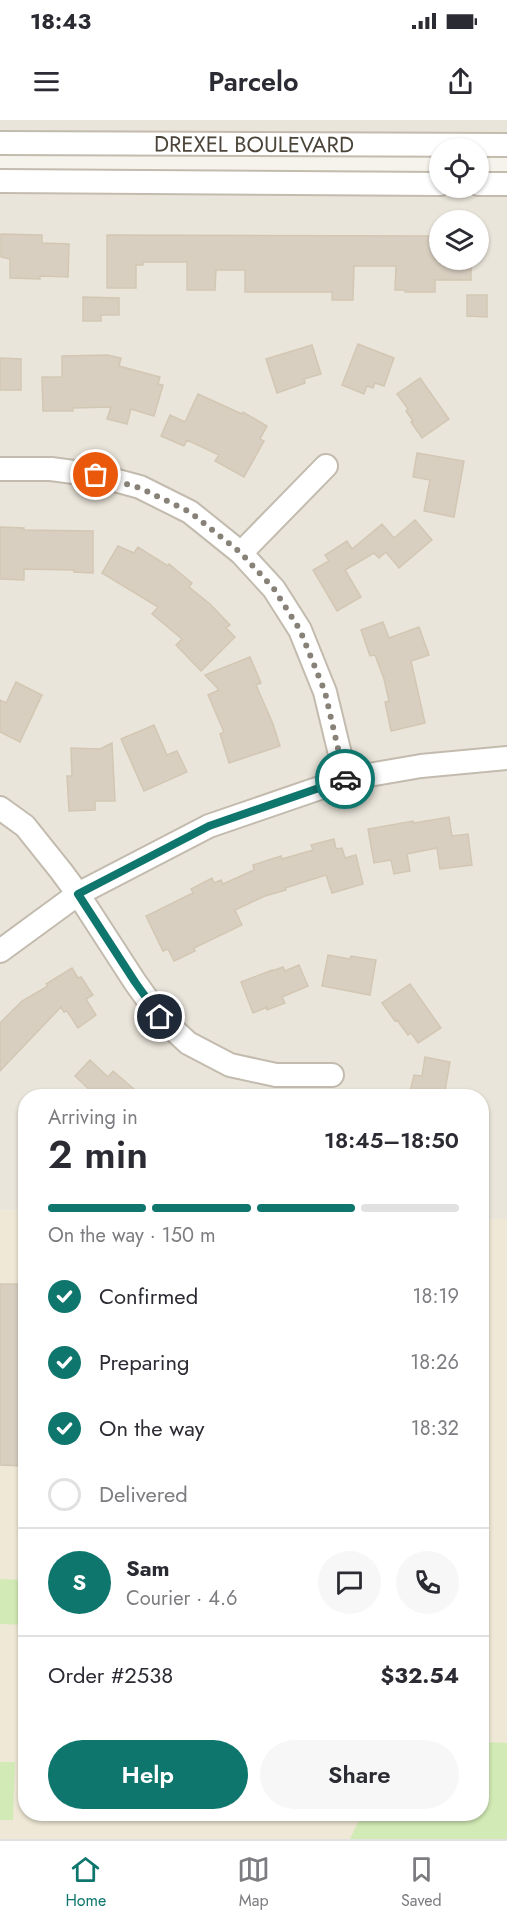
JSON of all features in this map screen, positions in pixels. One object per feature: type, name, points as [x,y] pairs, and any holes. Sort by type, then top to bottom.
[{"type":"street","name":"DREXEL BOULEVARD","points":[[0,143],[507,145]]},
{"type":"street","name":"DREXEL BOULEVARD","points":[[0,182],[429,184]]},
{"type":"street","points":[[489,184],[507,184]]},
{"type":"street","points":[[241,553],[326,466]]},
{"type":"street","points":[[0,469],[63,471],[96,475],[140,488],[190,512],[241,553],[274,589],[300,630],[325,692],[346,779]]},
{"type":"street","points":[[0,951],[78,894],[209,826],[346,779],[421,766],[507,758]]},
{"type":"street","points":[[0,808],[25,826],[78,894],[160,1017],[188,1043],[230,1065],[276,1075],[332,1075]]},
{"type":"shaded area","points":[[0,120],[507,120],[507,134],[0,131]]},
{"type":"shaded area","points":[[0,194],[429,196],[429,198],[507,196],[507,1219],[489,1219],[489,1089],[18,1089],[18,1211],[0,1210]]},
{"type":"shaded area","points":[[0,1210],[18,1211],[18,1821],[489,1821],[489,1219],[507,1219],[507,1839],[0,1839]]},
{"type":"green space","points":[[0,1579],[18,1580],[18,1625],[0,1624]]},
{"type":"green space","points":[[489,1742],[507,1743],[507,1839],[350,1839],[359,1821],[489,1821]]},
{"type":"green space","points":[[0,1762],[15,1762],[13,1820],[0,1820]]},
{"type":"building","points":[[1,234],[42,235],[42,243],[69,244],[68,277],[10,278],[10,259],[1,257]]},
{"type":"building","points":[[107,235],[429,236],[429,270],[471,270],[471,280],[435,280],[435,292],[405,292],[405,290],[395,290],[396,266],[354,266],[353,300],[332,300],[332,292],[245,292],[245,270],[216,270],[215,290],[187,290],[187,262],[143,262],[143,265],[136,265],[136,288],[107,288]]},
{"type":"building","points":[[467,295],[487,295],[487,317],[467,316]]},
{"type":"building","points":[[83,297],[119,298],[119,315],[101,315],[101,321],[83,321]]},
{"type":"building","points":[[358,344],[394,358],[384,386],[375,383],[373,388],[367,386],[364,394],[342,385]]},
{"type":"building","points":[[312,345],[321,374],[304,379],[305,383],[277,393],[266,359]]},
{"type":"building","points":[[107,355],[121,358],[119,366],[160,377],[158,384],[163,385],[154,416],[131,409],[127,424],[107,419],[111,407],[43,411],[42,377],[62,377],[62,356]]},
{"type":"building","points":[[0,358],[21,359],[21,390],[0,390]]},
{"type":"building","points":[[420,378],[449,419],[422,438],[411,422],[413,421],[406,411],[408,409],[397,394]]},
{"type":"building","points":[[198,394],[242,414],[243,412],[267,426],[260,439],[264,441],[244,477],[215,461],[219,455],[187,440],[184,446],[161,436],[170,415],[185,422]]},
{"type":"building","points":[[417,453],[464,461],[454,517],[424,511],[430,480],[413,477]]},
{"type":"building","points":[[415,520],[432,540],[399,568],[386,552],[379,558],[374,553],[345,570],[361,597],[337,611],[313,570],[329,561],[325,555],[347,541],[352,549],[382,524],[394,538]]},
{"type":"building","points":[[0,527],[24,528],[24,530],[93,531],[93,573],[74,572],[74,570],[24,569],[24,580],[0,579]]},
{"type":"building","points":[[118,546],[134,553],[138,547],[168,566],[169,564],[192,583],[189,587],[210,604],[230,625],[226,628],[235,637],[201,671],[176,645],[182,639],[152,614],[158,607],[102,573]]},
{"type":"building","points":[[383,622],[389,638],[419,627],[429,655],[411,661],[425,723],[391,731],[385,702],[389,701],[384,679],[375,655],[370,656],[361,630]]},
{"type":"building","points":[[250,657],[261,683],[256,685],[280,746],[229,763],[220,734],[224,732],[208,695],[219,690],[205,675]]},
{"type":"building","points":[[16,682],[42,695],[20,742],[0,732],[0,700],[6,703]]},
{"type":"building","points":[[154,725],[167,755],[177,751],[187,772],[144,791],[121,739]]},
{"type":"building","points":[[112,743],[115,801],[95,801],[95,810],[69,811],[67,776],[72,776],[71,748],[100,749]]},
{"type":"building","points":[[449,817],[452,836],[468,834],[472,865],[440,869],[437,848],[407,854],[410,871],[394,874],[391,860],[374,863],[368,829]]},
{"type":"building","points":[[334,839],[336,849],[342,848],[345,858],[356,855],[363,884],[332,893],[326,875],[285,888],[286,890],[265,896],[235,910],[242,925],[194,948],[195,951],[174,961],[168,949],[163,951],[146,916],[193,893],[191,889],[212,878],[214,883],[221,880],[223,884],[254,870],[253,865],[281,856],[282,859],[313,850],[311,845]]},
{"type":"building","points":[[328,955],[376,960],[370,995],[322,986]]},
{"type":"building","points":[[299,965],[308,986],[282,997],[285,1003],[253,1013],[241,982],[272,970],[283,967],[285,971]]},
{"type":"building","points":[[72,968],[93,995],[86,999],[96,1015],[78,1028],[67,1011],[64,1012],[61,1007],[0,1071],[0,1023],[22,1001],[48,986],[46,984]]},
{"type":"building","points":[[410,984],[441,1028],[418,1043],[411,1033],[408,1035],[397,1020],[395,1021],[382,1003]]},
{"type":"building","points":[[425,1057],[450,1062],[445,1089],[411,1089],[414,1075],[422,1076]]},
{"type":"building","points":[[90,1060],[108,1077],[113,1071],[134,1089],[89,1089],[75,1076]]},
{"type":"building","points":[[0,1284],[18,1284],[18,1466],[0,1465]]},
{"type":"way so far","points":[[96,475],[140,488],[190,512],[241,553],[274,589],[300,630],[325,692],[345,779]]},
{"type":"route","points":[[160,1017],[78,894],[209,826],[345,779]]}]
